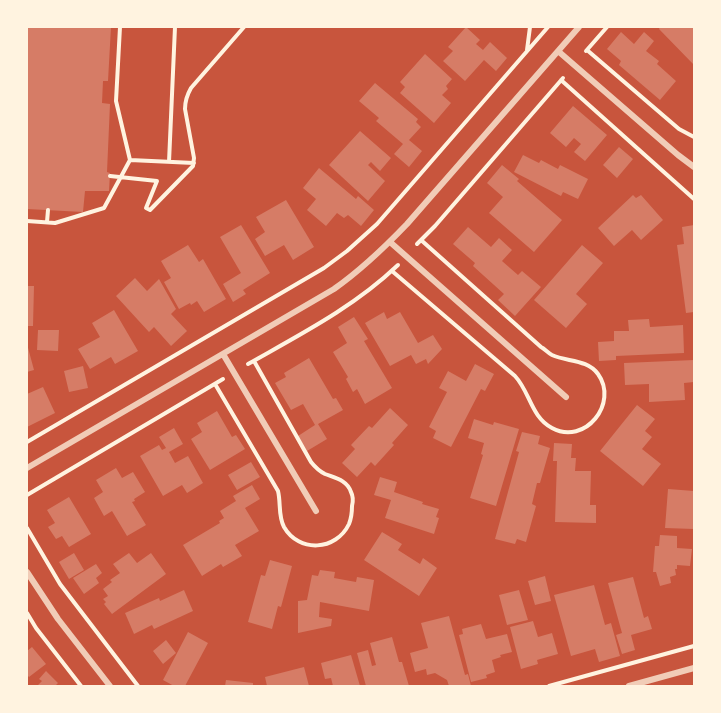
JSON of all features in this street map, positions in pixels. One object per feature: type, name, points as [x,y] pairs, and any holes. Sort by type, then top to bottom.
[{"type":"street","points":[[27,468],[334,289],[354,274],[390,242],[579,27]]},
{"type":"street","points":[[558,51],[694,167]]},
{"type":"street","points":[[390,242],[566,397]]},
{"type":"street","points":[[223,354],[316,511]]},
{"type":"street","points":[[27,572],[58,619],[110,686]]},
{"type":"street","points":[[629,686],[694,668]]},
{"type":"path","points":[[27,221],[55,223],[104,208],[130,160],[117,101],[120,27]]},
{"type":"path","points":[[168,162],[175,27]]},
{"type":"path","points":[[110,176],[157,182],[146,208],[150,210],[194,164],[185,102],[191,88],[244,27]]},
{"type":"path","points":[[527,51],[531,27]]},
{"type":"path","points":[[27,442],[258,308],[324,268],[347,251],[377,224],[548,27]]},
{"type":"path","points":[[583,55],[607,27]]},
{"type":"path","points":[[587,50],[679,129],[694,137]]},
{"type":"path","points":[[417,244],[562,79],[694,199]]},
{"type":"path","points":[[130,160],[194,164]]},
{"type":"path","points":[[47,222],[48,210]]},
{"type":"path","points":[[248,364],[339,311],[383,280],[398,265]]},
{"type":"path","points":[[27,495],[223,379]]},
{"type":"path","points":[[27,528],[60,584],[138,686]]},
{"type":"path","points":[[27,613],[81,686]]},
{"type":"path","points":[[549,686],[694,646]]},
{"type":"building","points":[[27,27],[111,27],[108,81],[103,81],[102,103],[110,104],[107,172],[110,173],[109,191],[85,191],[83,212],[27,209]]},
{"type":"building","points":[[466,27],[480,40],[476,44],[483,50],[490,42],[507,58],[496,71],[484,60],[465,81],[443,61],[453,51],[448,47]]},
{"type":"building","points":[[660,27],[694,27],[694,65],[659,29]]},
{"type":"building","points":[[621,32],[634,44],[644,32],[654,41],[646,51],[659,61],[657,64],[676,81],[660,100],[619,65],[621,61],[607,49]]},
{"type":"building","points":[[425,54],[452,79],[446,86],[448,89],[442,95],[451,103],[434,123],[400,93],[405,87],[400,82]]},
{"type":"building","points":[[375,83],[418,119],[416,122],[421,127],[409,140],[422,151],[409,167],[394,154],[403,144],[376,121],[379,118],[359,101]]},
{"type":"building","points":[[573,106],[607,135],[585,161],[574,152],[581,144],[574,138],[566,147],[550,133]]},
{"type":"building","points":[[360,131],[391,158],[380,171],[371,162],[368,165],[385,181],[368,201],[329,165]]},
{"type":"building","points":[[619,147],[633,159],[617,178],[603,165]]},
{"type":"building","points":[[523,155],[539,163],[541,160],[558,169],[560,165],[588,179],[578,199],[563,192],[561,196],[514,172]]},
{"type":"building","points":[[502,165],[562,220],[534,252],[489,213],[503,197],[487,183]]},
{"type":"building","points":[[319,168],[356,199],[358,196],[374,210],[361,226],[348,215],[344,218],[337,213],[326,226],[307,210],[316,199],[303,188]]},
{"type":"building","points":[[633,195],[636,198],[641,195],[663,220],[641,240],[632,230],[614,246],[598,228]]},
{"type":"building","points":[[286,200],[314,247],[293,260],[284,245],[265,256],[255,239],[265,232],[256,217]]},
{"type":"building","points":[[241,225],[270,273],[243,290],[246,294],[233,302],[223,284],[241,273],[220,237]]},
{"type":"building","points":[[694,225],[694,312],[686,313],[677,245],[684,244],[682,227]]},
{"type":"building","points":[[468,227],[491,247],[499,238],[512,250],[502,261],[518,275],[522,271],[541,287],[515,316],[498,300],[504,294],[473,266],[475,263],[453,244]]},
{"type":"building","points":[[188,245],[199,262],[203,259],[226,299],[204,312],[197,301],[179,309],[164,282],[171,278],[161,261]]},
{"type":"building","points":[[582,245],[603,263],[576,294],[587,304],[566,328],[534,300]]},
{"type":"building","points":[[135,278],[147,291],[159,279],[176,309],[171,314],[187,331],[171,346],[154,327],[149,332],[116,296]]},
{"type":"building","points":[[27,286],[34,286],[33,326],[27,326]]},
{"type":"building","points":[[114,310],[138,351],[115,364],[111,357],[90,369],[78,349],[100,337],[92,323]]},
{"type":"building","points":[[384,312],[387,319],[400,312],[418,343],[433,335],[442,349],[428,364],[426,359],[416,364],[411,355],[390,366],[365,323]]},
{"type":"building","points":[[354,317],[368,339],[364,341],[392,388],[365,404],[357,389],[353,392],[346,379],[348,377],[333,352],[347,343],[338,327]]},
{"type":"building","points":[[649,319],[650,327],[683,325],[684,353],[616,356],[616,360],[599,361],[598,342],[614,341],[614,331],[629,331],[628,320]]},
{"type":"building","points":[[38,330],[59,330],[58,351],[37,350]]},
{"type":"building","points":[[27,344],[34,370],[27,372]]},
{"type":"building","points":[[309,358],[333,399],[336,398],[343,410],[318,424],[327,439],[307,451],[298,436],[315,425],[303,404],[291,410],[275,383],[286,377],[284,373]]},
{"type":"building","points":[[694,360],[694,382],[684,383],[685,400],[649,402],[649,384],[625,385],[624,363]]},
{"type":"building","points":[[475,364],[494,374],[485,391],[481,389],[451,447],[433,438],[436,431],[429,427],[447,392],[439,388],[448,371],[466,381]]},
{"type":"building","points":[[83,366],[88,388],[69,392],[64,371]]},
{"type":"building","points":[[43,387],[55,413],[27,427],[27,394]]},
{"type":"building","points":[[637,405],[655,419],[645,431],[652,437],[642,449],[661,464],[643,486],[600,451]]},
{"type":"building","points":[[390,408],[408,425],[375,466],[371,462],[357,477],[342,463],[355,449],[351,445],[369,426],[372,428]]},
{"type":"building","points":[[217,411],[232,437],[236,435],[245,449],[210,470],[191,439],[202,432],[197,423]]},
{"type":"building","points":[[474,419],[519,429],[496,506],[470,498],[483,455],[481,454],[484,443],[468,438]]},
{"type":"building","points":[[174,428],[183,444],[169,452],[175,463],[188,456],[203,483],[187,493],[182,485],[163,496],[140,456],[159,445],[162,450],[166,448],[159,437]]},
{"type":"building","points":[[522,432],[540,436],[538,444],[550,448],[540,483],[537,483],[532,504],[536,506],[526,542],[517,539],[515,544],[495,539],[519,452],[516,451]]},
{"type":"building","points":[[554,443],[572,444],[571,458],[576,458],[575,471],[591,471],[590,505],[596,505],[596,523],[555,522],[557,461],[553,461]]},
{"type":"building","points":[[251,462],[260,477],[237,490],[228,475]]},
{"type":"building","points":[[116,468],[122,478],[133,472],[145,492],[132,502],[146,525],[127,536],[112,511],[104,516],[94,498],[103,492],[96,480]]},
{"type":"building","points":[[380,477],[397,482],[394,492],[439,509],[434,534],[385,518],[391,500],[374,495]]},
{"type":"building","points":[[252,485],[260,499],[245,508],[259,531],[235,545],[242,556],[223,567],[221,564],[202,576],[183,545],[220,523],[219,521],[224,518],[220,511],[236,501],[233,496]]},
{"type":"building","points":[[668,489],[694,491],[694,529],[665,528]]},
{"type":"building","points":[[69,497],[91,534],[69,547],[62,536],[56,539],[48,527],[55,523],[47,510]]},
{"type":"building","points":[[382,532],[402,544],[398,550],[420,564],[423,558],[437,568],[419,596],[364,560]]},
{"type":"building","points":[[660,535],[677,536],[677,548],[692,549],[690,566],[677,565],[676,575],[670,577],[671,583],[660,586],[656,572],[653,572],[655,546],[659,546]]},
{"type":"building","points":[[74,553],[84,570],[69,579],[59,562]]},
{"type":"building","points":[[129,553],[137,563],[151,553],[166,574],[112,614],[104,604],[106,602],[103,599],[108,596],[103,589],[120,573],[113,564]]},
{"type":"building","points":[[270,560],[292,566],[281,607],[278,606],[272,629],[248,622],[261,575],[265,576]]},
{"type":"building","points":[[96,564],[102,573],[96,578],[99,583],[84,594],[73,578]]},
{"type":"building","points":[[320,570],[335,572],[334,578],[356,582],[357,577],[374,580],[369,611],[320,602],[319,617],[332,619],[331,626],[298,633],[298,601],[307,600],[312,575],[318,576]]},
{"type":"building","points":[[545,576],[551,601],[535,605],[528,581]]},
{"type":"building","points":[[633,577],[644,618],[648,616],[652,629],[631,635],[635,650],[622,654],[616,635],[622,633],[608,583]]},
{"type":"building","points":[[594,585],[605,625],[611,623],[620,656],[599,662],[595,649],[571,656],[554,595]]},
{"type":"building","points":[[184,590],[193,611],[154,629],[152,625],[134,634],[125,613]]},
{"type":"building","points":[[519,590],[528,620],[507,625],[499,595]]},
{"type":"building","points":[[449,616],[465,675],[468,674],[471,686],[449,686],[447,680],[435,673],[427,675],[426,669],[415,672],[410,653],[428,648],[421,623]]},
{"type":"building","points":[[533,621],[538,637],[552,633],[558,654],[537,660],[538,664],[521,669],[510,627]]},
{"type":"building","points":[[481,624],[486,639],[507,634],[512,652],[492,660],[495,672],[486,675],[487,678],[471,682],[459,635],[463,634],[462,629]]},
{"type":"building","points":[[188,632],[208,643],[185,686],[174,686],[163,680]]},
{"type":"building","points":[[392,637],[409,686],[366,686],[357,653],[368,650],[372,666],[376,665],[370,643]]},
{"type":"building","points":[[166,640],[176,653],[163,664],[153,651]]},
{"type":"building","points":[[32,647],[46,664],[29,677],[27,675],[27,651]]},
{"type":"building","points":[[351,655],[360,686],[333,686],[331,678],[325,679],[321,663]]},
{"type":"building","points":[[304,667],[309,686],[267,686],[265,677]]},
{"type":"building","points":[[46,671],[58,683],[55,686],[37,686],[42,681],[39,679]]},
{"type":"building","points":[[226,680],[253,683],[253,686],[225,686]]}]
